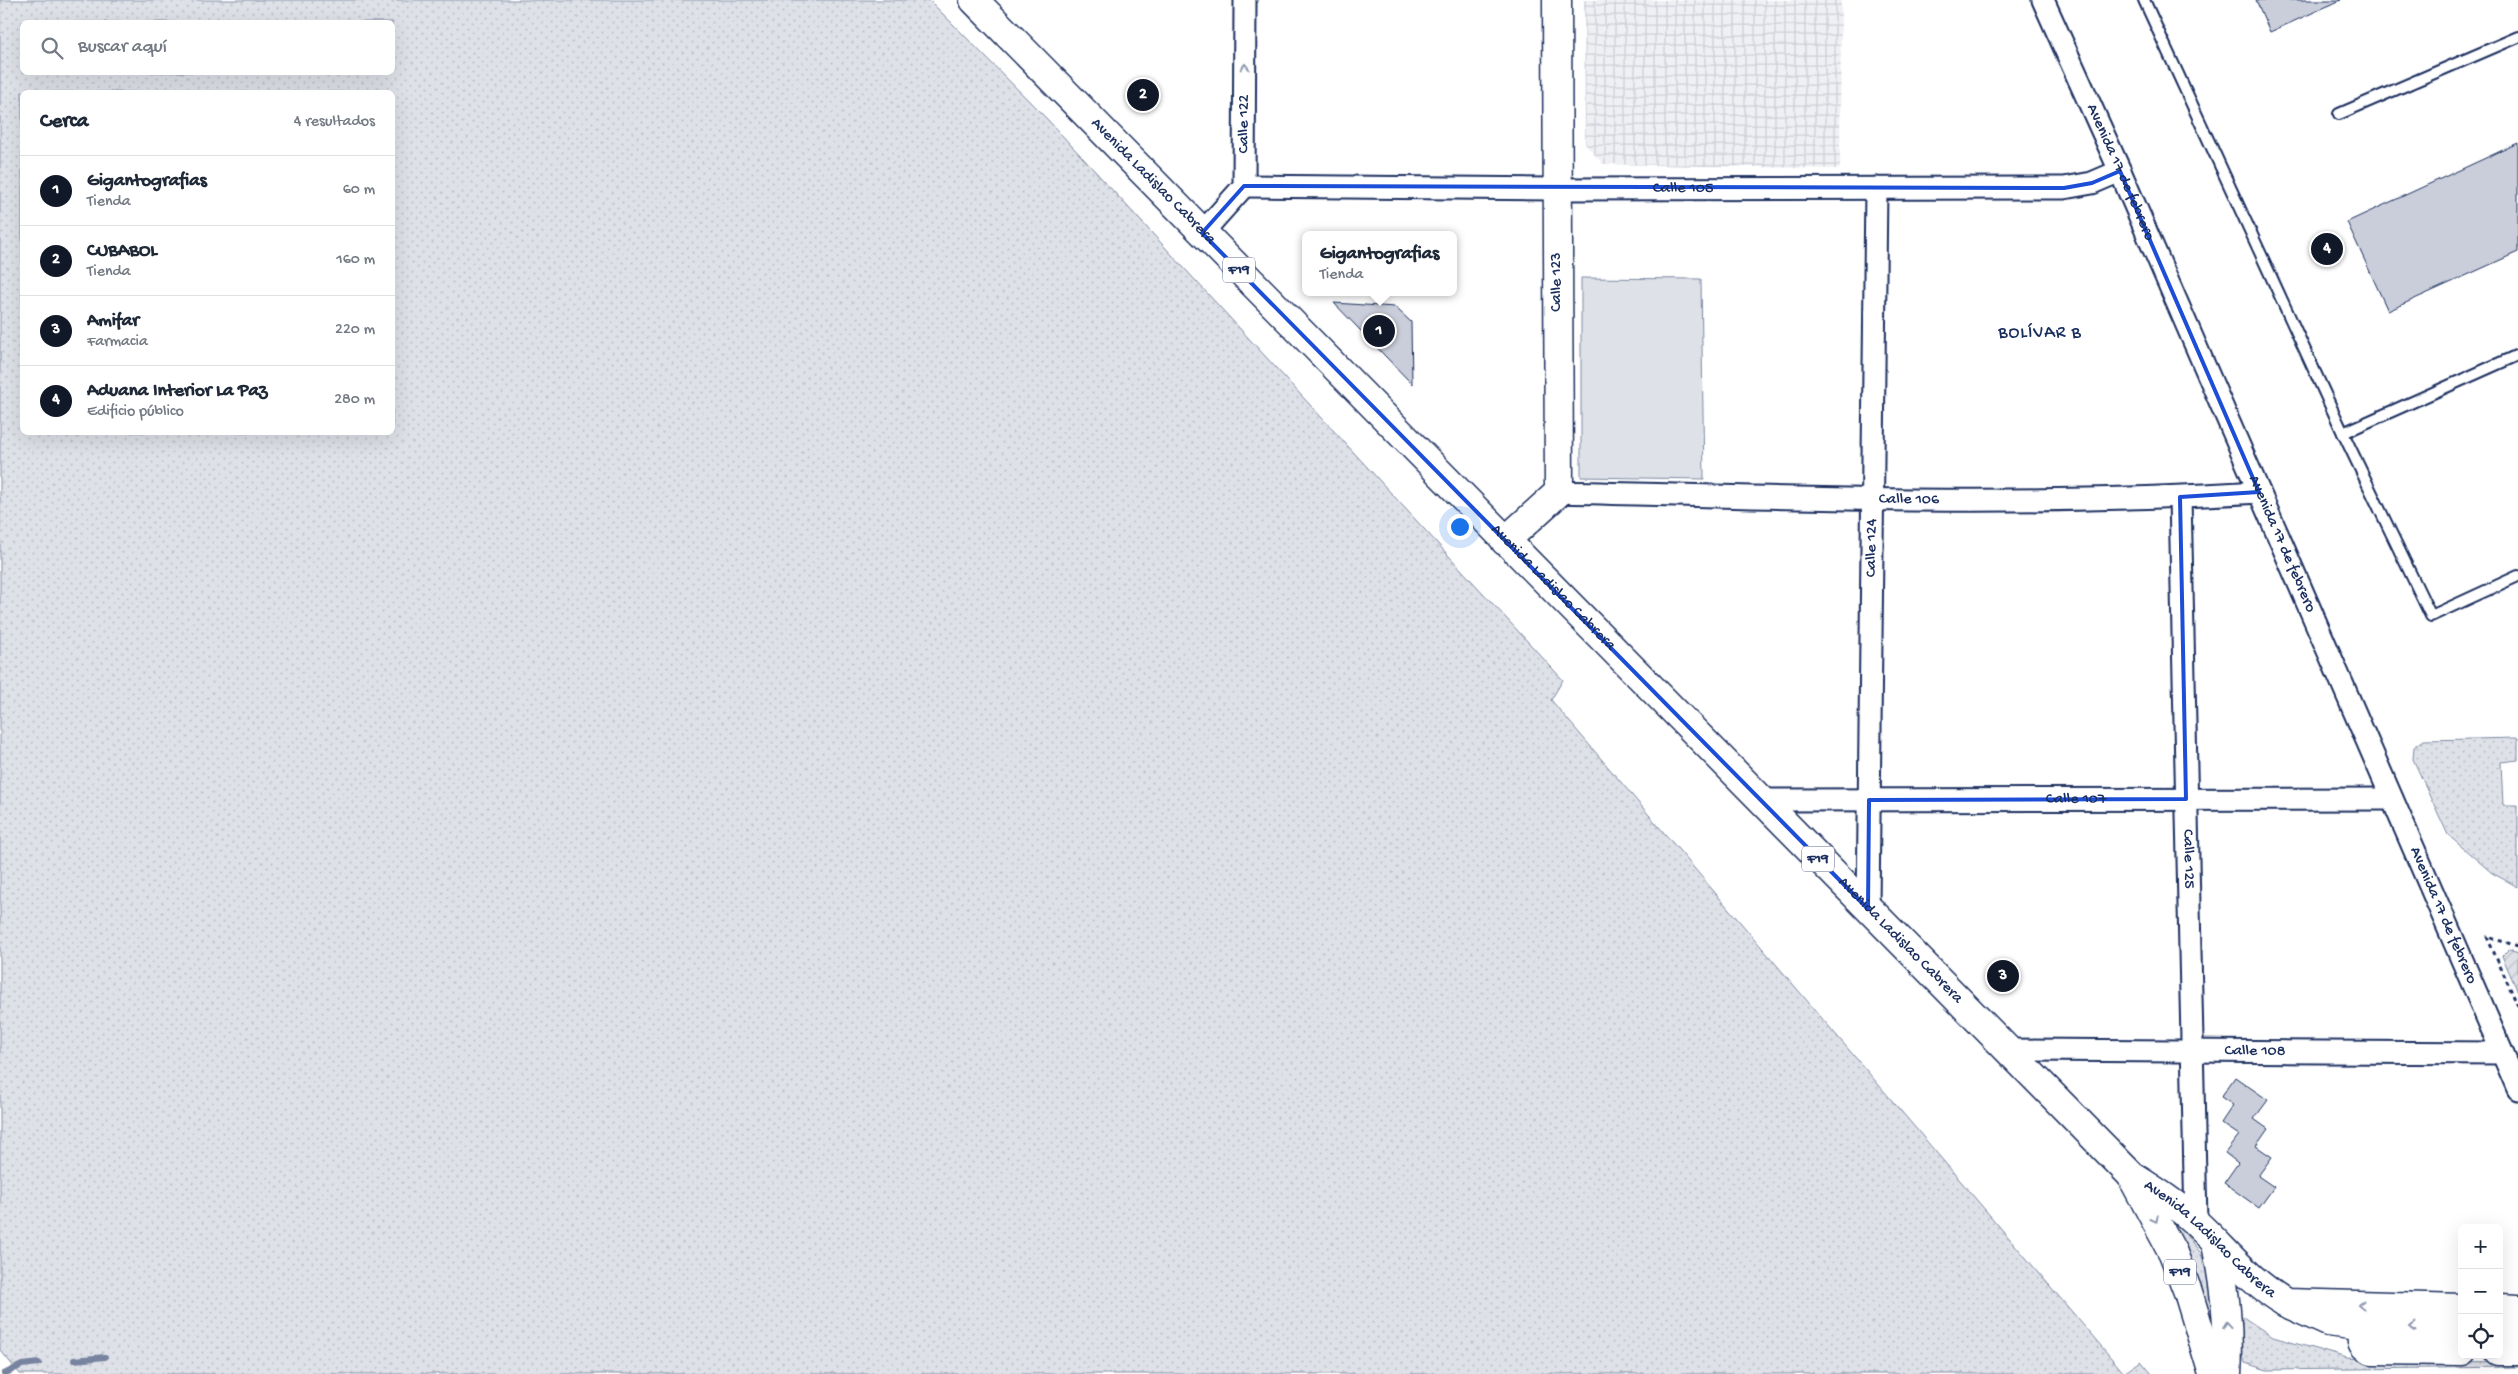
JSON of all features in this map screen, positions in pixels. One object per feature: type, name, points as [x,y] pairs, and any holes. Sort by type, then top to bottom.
[{"type":"main road","name":"Avenida Ladislao Cabrera","points":[[974,0],[2132,1176],[2169,1199],[2196,1222],[2263,1289],[2286,1303],[2369,1339],[2458,1350]]},
{"type":"main road","name":"Calle 123","points":[[1556,0],[1559,492]]},
{"type":"main road","points":[[1505,541],[1559,492]]},
{"type":"main road","name":"Avenida Ladislao Cabrera","points":[[2132,1176],[2176,1261],[2188,1292],[2213,1374]]},
{"type":"main road","points":[[2216,1244],[2226,1309],[2229,1344],[2227,1374]]},
{"type":"main road","name":"Avenida Ladislao Cabrera","points":[[2286,1303],[2458,1308]]},
{"type":"main road","points":[[2503,1308],[2518,1309]]},
{"type":"main road","name":"Avenida Ladislao Cabrera","points":[[2369,1339],[2458,1328]]},
{"type":"main road","points":[[2503,1328],[2518,1328]]},
{"type":"main road","points":[[2503,1351],[2518,1352]]},
{"type":"street","name":"Calle 122","points":[[1244,186],[1245,0]]},
{"type":"street","name":"Avenida 17 de febrero","points":[[2043,0],[2120,171],[2518,1089]]},
{"type":"street","name":"Calle 105","points":[[1244,186],[1556,189],[2064,188],[2092,183],[2120,171]]},
{"type":"street","points":[[1202,233],[1244,186]]},
{"type":"street","name":"Calle 124","points":[[1868,909],[1876,188]]},
{"type":"street","name":"Calle 106","points":[[1559,492],[1873,500],[2180,497],[2259,492]]},
{"type":"street","name":"Calle 125","points":[[2180,497],[2190,1051],[2196,1222]]},
{"type":"street","name":"Calle 107","points":[[1760,800],[2392,799]]},
{"type":"street","name":"Calle 108","points":[[2007,1050],[2502,1053]]},
{"type":"lane","points":[[2144,0],[2343,433],[2431,616],[2518,576]]},
{"type":"lane","points":[[2339,114],[2518,37]]},
{"type":"lane","points":[[2343,433],[2518,355]]},
{"type":"path","points":[[2518,946],[2487,937],[2518,1006]]},
{"type":"highlighted area","points":[[2120,171],[2259,492],[2180,497],[2186,799],[1869,800],[1868,909],[1202,233],[1244,186],[2064,188],[2092,183]]},
{"type":"shaded area","points":[[0,0],[929,0],[1047,119],[1563,680],[1551,700],[2124,1373],[2141,1361],[2152,1374],[20,1374],[0,1350]]},
{"type":"shaded area","points":[[1584,0],[1841,0],[1840,169],[1603,164],[1585,144]]},
{"type":"shaded area","points":[[1581,278],[1701,279],[1704,479],[1581,477]]},
{"type":"shaded area","points":[[2518,738],[2518,760],[2501,762],[2503,805],[2518,805],[2518,887],[2492,873],[2448,835],[2413,759],[2414,747],[2424,740]]},
{"type":"shaded area","points":[[2509,949],[2518,952],[2518,992],[2502,956]]},
{"type":"shaded area","points":[[2165,1209],[2200,1252],[2209,1274],[2214,1326],[2195,1269]]},
{"type":"shaded area","points":[[2240,1315],[2273,1337],[2347,1358],[2384,1361],[2518,1362],[2518,1367],[2267,1370],[2245,1363],[2237,1334]]},
{"type":"building","points":[[2256,0],[2341,0],[2270,32]]},
{"type":"building","points":[[2518,143],[2518,252],[2388,311],[2347,222]]},
{"type":"building","points":[[1334,303],[1395,307],[1411,322],[1412,384]]},
{"type":"building","points":[[2235,1077],[2268,1100],[2254,1119],[2268,1129],[2256,1146],[2272,1157],[2258,1176],[2274,1187],[2259,1208],[2224,1183],[2238,1163],[2225,1153],[2239,1135],[2221,1123],[2233,1105],[2221,1097]]},
{"type":"waterway","points":[[74,1360],[105,1357]]},
{"type":"waterway","points":[[4,1374],[22,1365],[39,1363]]},
{"type":"place","name":"CUBABOL","points":[[1143,95]]},
{"type":"place","name":"Aduana Interior La Paz","points":[[2327,249]]},
{"type":"place","name":"Gigantografias","points":[[1379,331]]},
{"type":"place","name":"Amifar","points":[[2003,976]]},
{"type":"district","name":"BOLÍVAR B","points":[[2040,333]]}]
